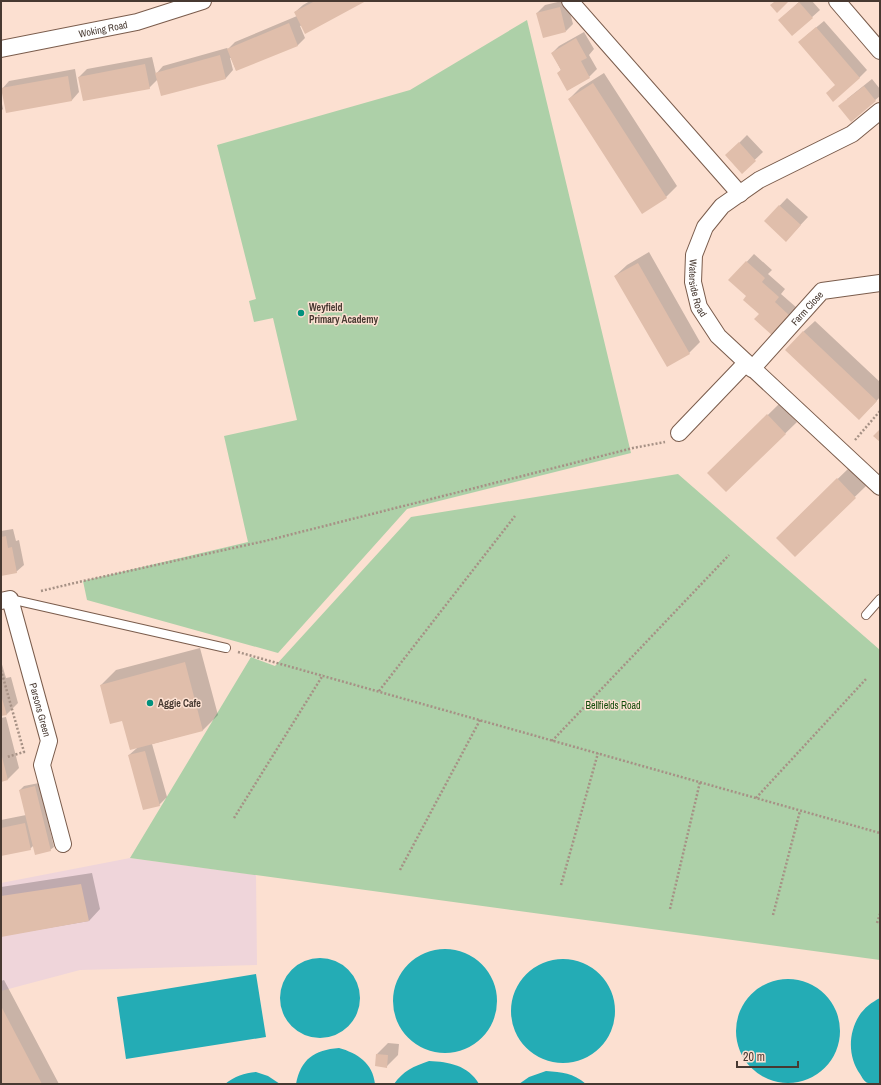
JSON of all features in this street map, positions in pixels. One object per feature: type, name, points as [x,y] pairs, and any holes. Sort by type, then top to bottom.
[{"type":"street","name":"Woking Road","points":[[1,49],[137,22],[203,1]]},
{"type":"street","points":[[570,1],[740,194]]},
{"type":"street","points":[[837,1],[880,51]]},
{"type":"street","name":"Waterside Road","points":[[880,111],[852,134],[759,180],[722,206],[705,227],[694,255],[693,282],[699,307],[718,336],[880,487]]},
{"type":"street","name":"Farm Close","points":[[679,433],[749,366],[822,291],[880,283]]},
{"type":"street","name":"Parsons Green","points":[[5,600],[49,741],[42,765],[63,844]]},
{"type":"lane","points":[[866,615],[880,599]]},
{"type":"lane","points":[[5,600],[226,648]]},
{"type":"path","points":[[843,454],[880,411]]},
{"type":"path","points":[[39,592],[265,540],[666,441],[679,433]]},
{"type":"path","points":[[379,691],[515,516]]},
{"type":"path","points":[[552,741],[729,555]]},
{"type":"path","points":[[226,648],[880,834]]},
{"type":"path","points":[[1,670],[24,752],[7,756]]},
{"type":"path","points":[[234,818],[323,675]]},
{"type":"path","points":[[756,798],[866,679]]},
{"type":"path","points":[[400,870],[480,720]]},
{"type":"path","points":[[561,885],[598,754]]},
{"type":"path","points":[[670,909],[700,782]]},
{"type":"path","points":[[773,915],[800,811]]},
{"type":"path","points":[[877,923],[880,914]]},
{"type":"shaded area","points":[[130,858],[256,875],[257,965],[80,970],[1,991],[1,883]]},
{"type":"green space","points":[[527,20],[631,453],[407,509],[278,653],[87,600],[83,581],[248,542],[224,436],[297,420],[273,318],[254,322],[249,301],[256,299],[217,145],[410,90]]},
{"type":"green space","name":"Bellfields Road","points":[[678,474],[880,650],[880,960],[130,858],[251,657],[275,666],[411,517]]},
{"type":"water","points":[[445,949],[465,953],[482,964],[493,981],[497,1001],[493,1021],[482,1038],[465,1049],[445,1053],[425,1049],[408,1038],[397,1021],[393,1001],[397,981],[408,964],[425,953]]},
{"type":"water","points":[[320,958],[335,961],[348,970],[357,983],[360,998],[357,1013],[348,1026],[335,1035],[320,1038],[305,1035],[292,1026],[283,1013],[280,998],[283,983],[292,970],[305,961]]},
{"type":"water","points":[[563,959],[583,963],[600,974],[611,991],[615,1011],[611,1031],[600,1048],[583,1059],[563,1063],[543,1059],[526,1048],[515,1031],[511,1011],[515,991],[526,974],[543,963]]},
{"type":"water","points":[[256,974],[266,1037],[126,1059],[117,997]]},
{"type":"water","points":[[788,979],[808,983],[825,994],[836,1011],[840,1031],[836,1051],[825,1068],[808,1079],[788,1083],[768,1079],[751,1068],[740,1051],[736,1031],[740,1011],[751,994],[768,983]]},
{"type":"water","points":[[880,998],[880,1084],[869,1084],[864,1081],[853,1060],[851,1038],[855,1023],[861,1013],[874,1001]]},
{"type":"water","points":[[339,1048],[358,1056],[363,1060],[371,1070],[375,1084],[296,1084],[301,1068],[310,1057],[322,1051]]},
{"type":"water","points":[[429,1061],[444,1062],[464,1069],[475,1078],[479,1084],[394,1084],[409,1070]]},
{"type":"water","points":[[546,1071],[577,1077],[586,1084],[519,1084],[529,1077]]},
{"type":"water","points":[[256,1072],[268,1076],[280,1084],[225,1084],[240,1075]]},
{"type":"building","points":[[315,1],[366,1],[305,34],[294,12]]},
{"type":"building","points":[[773,1],[789,1],[777,13],[770,5],[774,2]]},
{"type":"building","points":[[799,2],[813,18],[792,36],[778,20]]},
{"type":"building","points":[[560,7],[566,32],[543,38],[536,13]]},
{"type":"building","points":[[289,23],[298,46],[236,71],[227,49]]},
{"type":"building","points":[[816,27],[860,78],[833,102],[826,93],[835,85],[798,42]]},
{"type":"building","points":[[576,38],[587,58],[581,61],[590,78],[567,91],[557,73],[561,70],[551,53]]},
{"type":"building","points":[[220,55],[226,79],[161,96],[155,73]]},
{"type":"building","points":[[145,64],[150,89],[83,101],[78,77]]},
{"type":"building","points":[[68,76],[72,101],[6,113],[1,88]]},
{"type":"building","points":[[593,83],[667,198],[642,214],[568,99]]},
{"type":"building","points":[[864,86],[876,101],[851,122],[838,106]]},
{"type":"building","points":[[739,142],[756,161],[742,174],[725,155]]},
{"type":"building","points":[[779,205],[801,225],[786,242],[764,221]]},
{"type":"building","points":[[746,261],[765,278],[762,282],[779,297],[775,302],[790,316],[773,336],[754,319],[759,314],[743,300],[746,296],[728,280]]},
{"type":"building","points":[[638,263],[690,354],[667,367],[614,276]]},
{"type":"building","points":[[803,331],[877,401],[859,420],[785,350]]},
{"type":"building","points":[[767,414],[786,434],[726,492],[707,473]]},
{"type":"building","points":[[880,429],[880,442],[873,436]]},
{"type":"building","points":[[837,478],[856,498],[795,557],[776,538]]},
{"type":"building","points":[[6,536],[8,548],[12,547],[17,573],[1,576],[1,537]]},
{"type":"building","name":"Aggie Cafe","points":[[185,662],[203,731],[130,750],[122,721],[110,724],[100,685]]},
{"type":"building","points":[[1,695],[7,715],[1,716]]},
{"type":"building","points":[[145,751],[160,806],[143,810],[128,755]]},
{"type":"building","points":[[1,753],[8,780],[1,782]]},
{"type":"building","points":[[35,786],[51,851],[35,855],[19,790]]},
{"type":"building","points":[[25,823],[31,850],[1,856],[1,828]]},
{"type":"building","points":[[81,884],[89,921],[1,937],[1,896]]},
{"type":"building","points":[[1,1006],[42,1084],[1,1084]]},
{"type":"building","points":[[376,1054],[388,1055],[387,1068],[375,1066]]},
{"type":"place","name":"Weyfield Primary Academy","points":[[301,313]]},
{"type":"place","name":"Aggie Cafe","points":[[150,703]]}]
